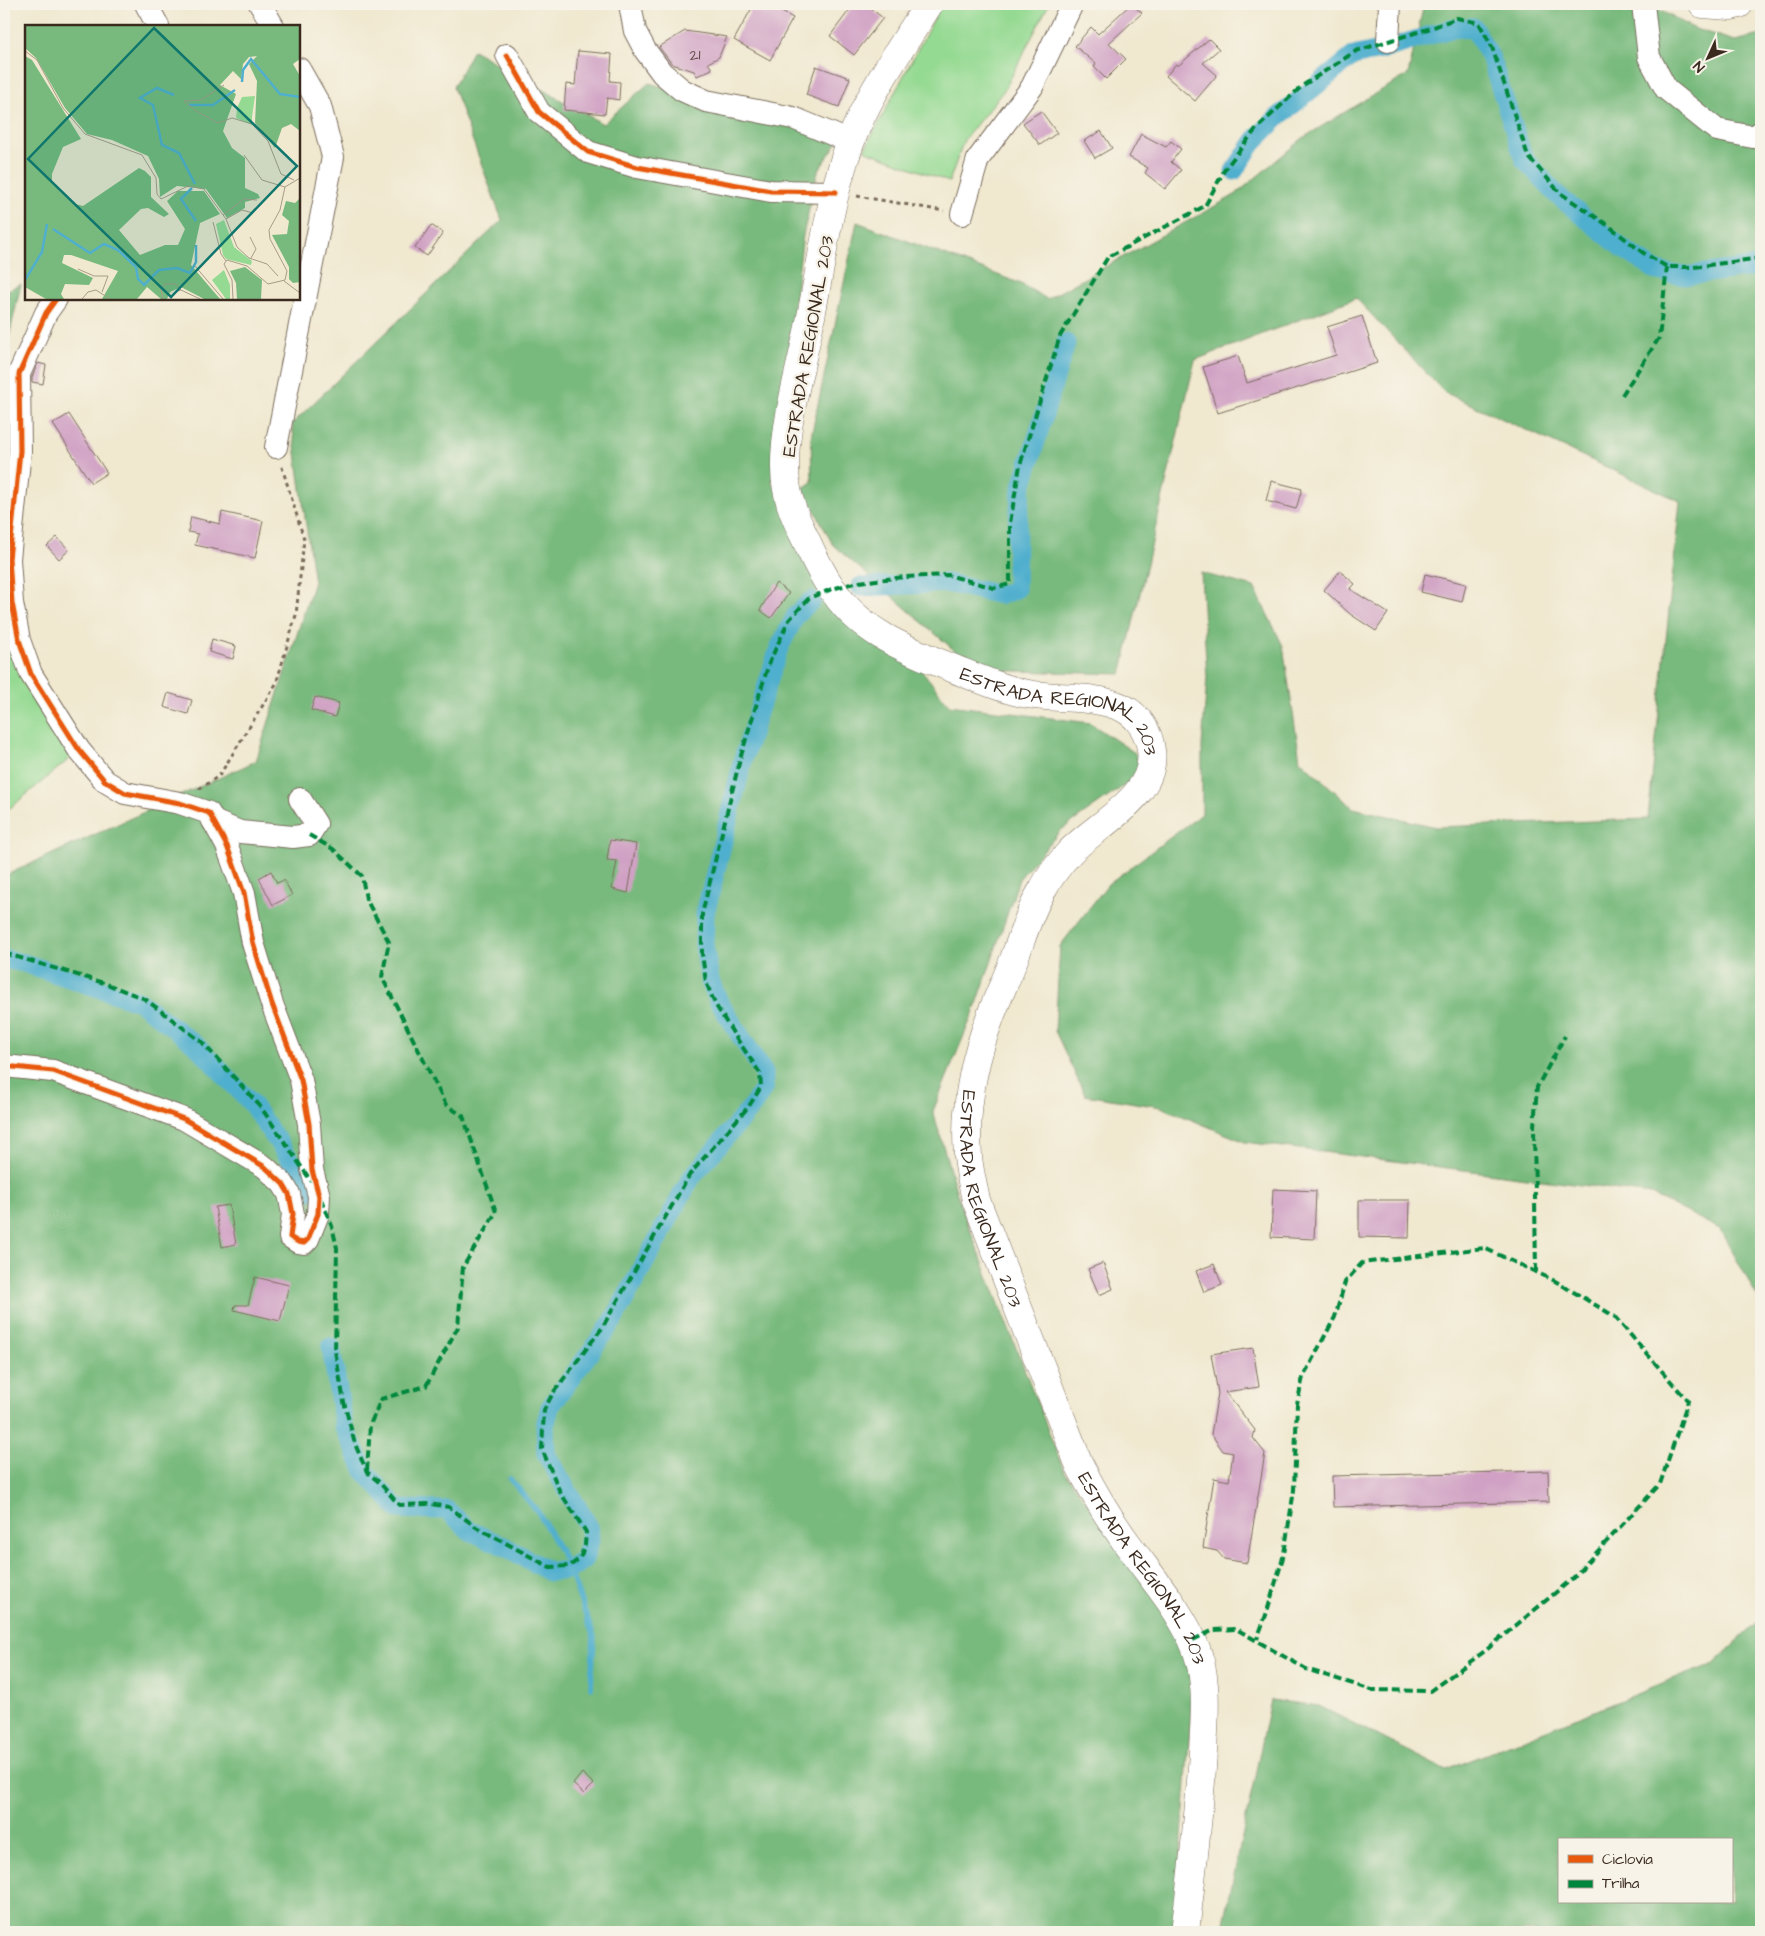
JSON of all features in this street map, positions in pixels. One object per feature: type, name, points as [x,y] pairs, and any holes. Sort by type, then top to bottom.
[{"type":"main road","name":"ESTRADA REGIONAL 203","points":[[929,4],[883,79],[858,124],[851,142],[836,192],[788,426],[784,468],[788,498],[793,513],[832,589],[850,612],[873,631],[914,652],[1020,693],[1088,700],[1121,708],[1132,714],[1140,723],[1151,748],[1152,761],[1148,775],[1138,794],[1071,851],[1050,877],[1032,910],[990,1016],[976,1062],[969,1103],[968,1157],[976,1200],[1079,1464],[1100,1505],[1179,1614],[1193,1640],[1200,1659],[1204,1677],[1205,1704],[1202,1767],[1185,1932]]},
{"type":"main road","points":[[1703,4],[1730,6],[1739,4]]},
{"type":"street","points":[[146,4],[157,25]]},
{"type":"street","points":[[260,4],[272,25]]},
{"type":"street","points":[[630,4],[635,31],[645,50],[662,73],[682,90],[706,101],[793,118],[851,142]]},
{"type":"street","points":[[962,214],[978,159],[1032,88],[1072,4]]},
{"type":"street","points":[[1388,41],[1390,4]]},
{"type":"street","points":[[1643,4],[1649,57],[1666,89],[1717,130],[1753,137],[1761,132]]},
{"type":"street","points":[[507,55],[539,112],[588,152],[637,168],[771,191],[836,192]]},
{"type":"street","points":[[276,447],[333,157],[320,106],[300,71]]},
{"type":"street","points":[[4,1066],[53,1071],[184,1119],[265,1167],[278,1179],[289,1194],[293,1207],[290,1237],[304,1243],[308,1239],[318,1214],[319,1196],[312,1170],[309,1124],[301,1080],[272,1004],[253,943],[244,893],[227,846],[209,813],[180,803],[125,793],[105,781],[80,750],[31,674],[19,640],[12,603],[9,558],[20,451],[19,374],[46,313],[55,300]]},
{"type":"street","points":[[213,821],[240,832],[293,837],[308,835],[316,824],[300,800]]},
{"type":"path","points":[[836,192],[962,214]]},
{"type":"path","points":[[180,803],[219,776],[276,684],[296,615],[304,539],[276,447]]},
{"type":"green space","points":[[942,4],[1049,4],[1005,89],[964,140],[949,182],[864,150]]},
{"type":"green space","points":[[1424,4],[1648,4],[1695,29],[1735,41],[1761,35],[1761,1346],[1758,1298],[1720,1229],[1651,1194],[1245,1142],[1161,1107],[1085,1095],[1055,1031],[1060,946],[1108,884],[1202,814],[1202,746],[1207,678],[1201,573],[1254,587],[1283,646],[1300,760],[1353,808],[1436,827],[1648,819],[1680,501],[1444,392],[1356,298],[1195,360],[1121,674],[977,670],[833,545],[803,488],[812,482],[811,437],[857,222],[1019,283],[1047,299],[1235,195],[1303,138],[1408,75]]},
{"type":"green space","points":[[473,50],[603,124],[649,83],[839,140],[818,171],[803,235],[772,482],[832,593],[905,649],[949,705],[1090,723],[1135,753],[1139,767],[1128,783],[1061,830],[1019,879],[978,1001],[933,1111],[960,1204],[1064,1471],[1177,1629],[1193,1685],[1177,1907],[1173,1932],[4,1932],[4,876],[256,761],[314,582],[292,424],[502,220],[453,87]]},
{"type":"green space","points":[[21,284],[4,359],[4,292]]},
{"type":"green space","points":[[4,605],[73,756],[4,813]]},
{"type":"green space","points":[[1761,1619],[1761,1932],[1222,1932],[1271,1700],[1319,1706],[1446,1770],[1713,1664]]},
{"type":"building","points":[[754,4],[767,4],[793,18],[770,60],[734,40]]},
{"type":"building","points":[[854,4],[865,4],[883,18],[854,55],[830,36]]},
{"type":"building","points":[[1131,4],[1142,13],[1109,43],[1126,59],[1106,79],[1094,67],[1096,64],[1075,46],[1091,27],[1098,34]]},
{"type":"building","points":[[685,31],[727,37],[719,57],[708,63],[712,69],[697,76],[694,71],[672,64],[659,47]]},
{"type":"building","points":[[1209,39],[1219,49],[1203,63],[1217,75],[1195,101],[1166,76],[1176,64],[1178,66]]},
{"type":"building","points":[[578,51],[612,54],[610,81],[620,82],[619,100],[607,98],[605,114],[564,110],[566,84],[575,85]]},
{"type":"building","points":[[816,66],[850,78],[839,107],[806,95]]},
{"type":"building","points":[[1041,111],[1057,133],[1040,145],[1023,123]]},
{"type":"building","points":[[1101,131],[1112,148],[1095,158],[1084,141]]},
{"type":"building","points":[[1141,134],[1166,147],[1171,141],[1181,149],[1171,162],[1181,170],[1165,189],[1145,173],[1148,168],[1129,157]]},
{"type":"building","points":[[431,225],[443,233],[427,256],[415,248]]},
{"type":"building","points":[[1362,316],[1377,363],[1218,413],[1203,367],[1238,356],[1247,383],[1336,355],[1327,327]]},
{"type":"building","points":[[38,363],[46,365],[43,384],[32,382],[32,377]]},
{"type":"building","points":[[69,414],[107,473],[91,483],[53,424]]},
{"type":"building","points":[[1271,481],[1302,489],[1296,509],[1266,501]]},
{"type":"building","points":[[222,512],[263,521],[255,558],[195,545],[198,534],[188,532],[191,517],[220,524]]},
{"type":"building","points":[[57,537],[69,550],[59,559],[47,546]]},
{"type":"building","points":[[1340,571],[1355,584],[1350,589],[1388,613],[1376,631],[1350,614],[1324,590]]},
{"type":"building","points":[[1425,574],[1466,584],[1462,602],[1421,592]]},
{"type":"building","points":[[776,583],[789,593],[771,618],[760,610]]},
{"type":"building","points":[[212,639],[236,646],[233,659],[209,652]]},
{"type":"building","points":[[168,693],[192,700],[188,714],[164,707]]},
{"type":"building","points":[[315,697],[339,703],[335,717],[311,710]]},
{"type":"building","points":[[610,840],[636,844],[628,893],[612,889],[617,861],[607,860]]},
{"type":"building","points":[[271,871],[277,883],[284,880],[292,895],[273,905],[259,878]]},
{"type":"building","points":[[1273,1189],[1316,1191],[1314,1239],[1271,1237]]},
{"type":"building","points":[[1359,1200],[1410,1200],[1409,1238],[1359,1237]]},
{"type":"building","points":[[229,1205],[236,1244],[222,1247],[215,1207]]},
{"type":"building","points":[[1103,1263],[1113,1289],[1099,1295],[1088,1269]]},
{"type":"building","points":[[1214,1264],[1222,1285],[1204,1292],[1196,1271]]},
{"type":"building","points":[[255,1277],[289,1285],[280,1321],[234,1310],[235,1305],[248,1305]]},
{"type":"building","points":[[1253,1348],[1259,1387],[1225,1392],[1255,1430],[1253,1438],[1265,1453],[1247,1563],[1224,1559],[1217,1551],[1203,1548],[1214,1478],[1229,1481],[1233,1453],[1223,1451],[1211,1434],[1218,1393],[1211,1354]]},
{"type":"building","points":[[1548,1471],[1549,1502],[1333,1507],[1332,1476]]},
{"type":"building","points":[[582,1773],[594,1784],[584,1794],[573,1784]]},
{"type":"waterway","points":[[1234,171],[1255,140],[1278,117],[1353,56],[1389,48],[1450,29],[1473,27],[1490,56],[1524,159],[1558,196],[1622,248],[1657,271],[1684,276],[1761,266]]},
{"type":"waterway","points":[[860,587],[947,583],[1001,595],[1016,589],[1017,532],[1021,490],[1066,343]]},
{"type":"waterway","points":[[331,1347],[344,1427],[366,1473],[398,1509],[447,1510],[470,1531],[504,1546],[550,1572],[569,1570],[584,1559],[590,1540],[589,1527],[546,1454],[545,1426],[550,1407],[613,1321],[691,1178],[754,1104],[764,1087],[764,1073],[719,1002],[710,981],[704,945],[705,914],[744,756],[779,648],[796,615],[812,600]]},
{"type":"waterway","points":[[4,959],[24,963],[140,1002],[196,1045],[251,1103],[312,1191]]},
{"type":"waterway","points":[[510,1479],[538,1512],[564,1558]]},
{"type":"waterway","points":[[573,1580],[594,1637],[591,1687]]},
{"type":"marked path","points":[[321,1199],[332,1226],[337,1248],[335,1351],[344,1402],[355,1444],[367,1472],[379,1482],[399,1505],[430,1504],[449,1507],[476,1527],[550,1567],[570,1566],[580,1558],[585,1545],[586,1532],[560,1492],[542,1449],[544,1410],[553,1393],[602,1328],[690,1174],[749,1106],[761,1087],[760,1073],[715,1004],[706,982],[702,954],[702,914],[740,759],[769,663],[789,620],[809,598],[832,589],[858,582],[948,575],[994,588],[1010,584],[1010,523],[1020,465],[1060,336],[1108,257],[1205,206],[1225,169],[1256,129],[1302,86],[1356,51],[1457,18],[1479,23],[1492,47],[1528,156],[1560,193],[1609,226],[1642,252],[1667,267],[1694,267],[1761,258]]},
{"type":"marked path","points":[[1622,395],[1659,338],[1667,267]]},
{"type":"marked path","points":[[309,835],[333,849],[362,876],[366,899],[389,942],[382,977],[446,1105],[463,1116],[496,1212],[463,1267],[458,1327],[426,1386],[381,1399],[370,1425],[367,1471]]},
{"type":"marked path","points":[[4,953],[104,983],[145,999],[202,1042],[260,1106],[311,1181]]},
{"type":"marked path","points":[[1536,1272],[1534,1126],[1537,1087],[1565,1036]]},
{"type":"marked path","points":[[1193,1640],[1214,1630],[1236,1629],[1306,1669],[1372,1690],[1430,1691],[1485,1651],[1572,1579],[1660,1484],[1688,1401],[1614,1316],[1555,1281],[1484,1248],[1362,1263],[1345,1282],[1335,1317],[1303,1377],[1297,1404],[1294,1490],[1284,1554],[1257,1639]]},
{"type":"cycle path","points":[[507,55],[539,112],[588,152],[637,167],[771,191],[836,192]]},
{"type":"cycle path","points":[[4,1066],[53,1071],[184,1119],[265,1167],[283,1184],[289,1194],[293,1214],[290,1237],[304,1243],[308,1239],[318,1214],[319,1196],[312,1170],[309,1124],[301,1080],[272,1004],[253,943],[244,893],[227,846],[209,813],[180,803],[125,793],[105,781],[79,750],[31,674],[19,640],[12,603],[9,559],[20,451],[19,374],[46,313],[55,300]]}]
